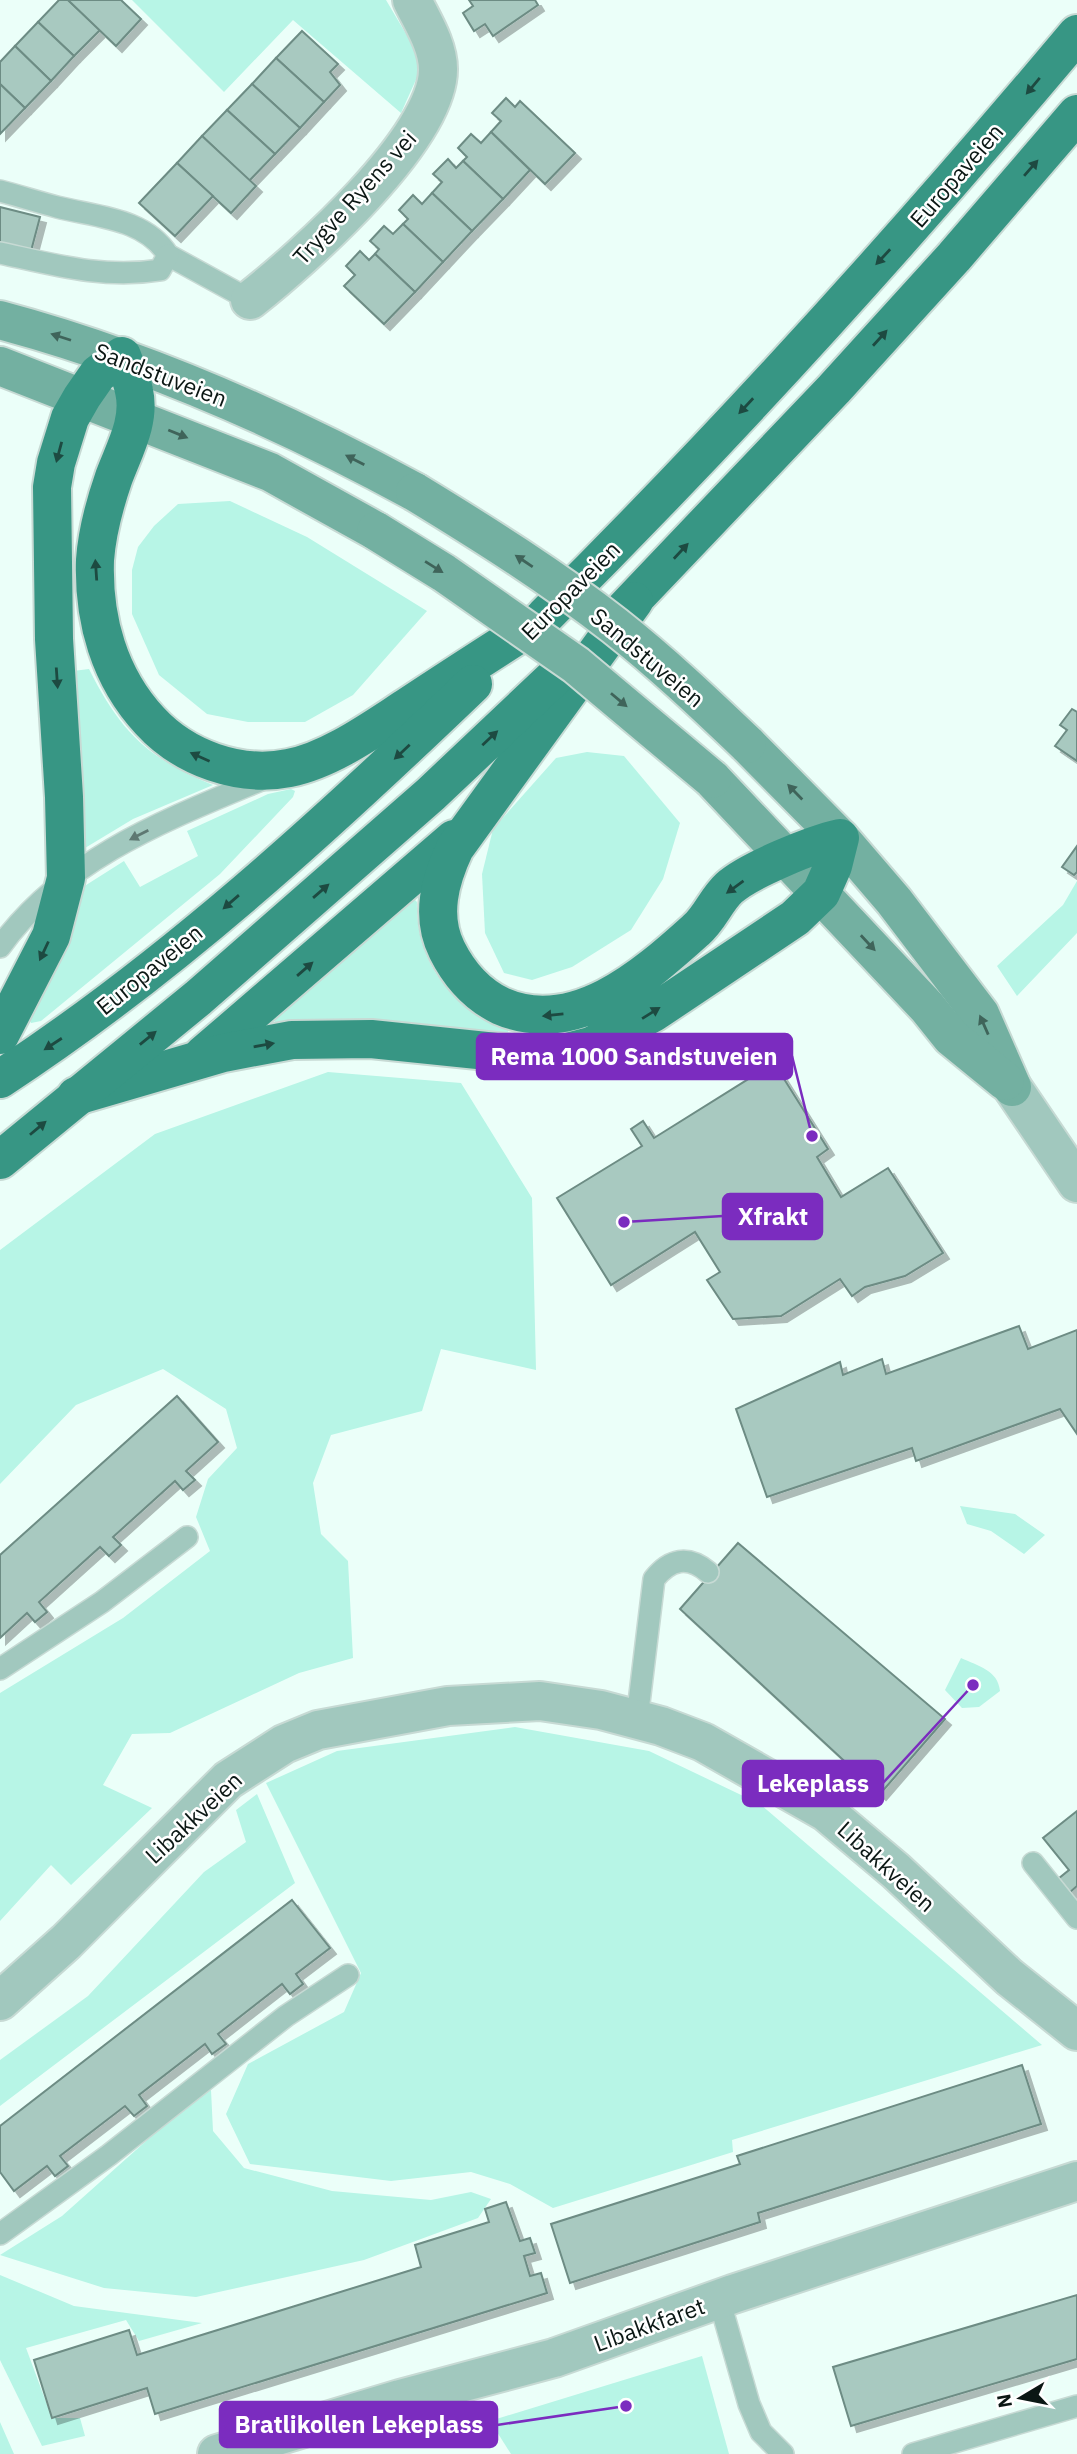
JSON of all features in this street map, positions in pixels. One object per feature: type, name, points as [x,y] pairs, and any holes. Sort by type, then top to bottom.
[{"type":"highway","name":"Europaveien","points":[[0,1079],[69,1034],[183,943],[399,755],[540,621],[632,530],[914,224],[1077,34]]},
{"type":"highway","points":[[0,1160],[198,998],[421,803],[634,601],[954,257],[1077,114]]},
{"type":"highway","points":[[0,1035],[51,936],[66,878],[54,639],[52,487],[61,443],[82,397],[97,374],[122,356],[135,392],[135,417],[99,530],[95,562],[103,640],[117,678],[140,710],[183,749],[209,761],[242,769],[291,768],[351,743],[540,621]]},
{"type":"highway","points":[[76,1096],[197,1060],[292,1040],[370,1039],[508,1055],[564,1054],[608,1038],[653,1013],[795,918],[821,893],[833,866],[839,838],[811,844],[730,888],[699,928],[604,999],[570,1013],[540,1016],[516,1012],[492,1001],[472,986],[456,968],[445,946],[439,921],[443,875],[467,828],[634,601]]},
{"type":"highway","points":[[197,1060],[467,828]]},
{"type":"main road","name":"Sandstuveien","points":[[0,320],[122,356],[291,428],[415,492],[539,572],[615,626],[674,674],[747,744],[839,838],[894,901],[980,1014],[1012,1087]]},
{"type":"main road","name":"Sandstuveien","points":[[0,366],[270,472],[376,531],[455,580],[576,665],[712,779],[928,1007],[951,1037],[1012,1087]]},
{"type":"street","name":"Trygve Ryens vei","points":[[250,300],[307,255],[382,172],[416,129],[435,96],[438,68],[432,43],[412,0]]},
{"type":"street","name":"Sandstuveien","points":[[1012,1087],[1077,1183]]},
{"type":"street","name":"Libakkveien","points":[[0,2001],[66,1942],[228,1780],[284,1744],[318,1730],[448,1706],[540,1701],[637,1719],[703,1742],[826,1812],[896,1871],[1009,1977],[1077,2031]]},
{"type":"street","name":"Libakkfaret","points":[[218,2454],[400,2399],[554,2358],[719,2299],[1077,2181]]},
{"type":"lane","points":[[0,191],[113,219],[142,230],[160,242],[168,255],[250,300]]},
{"type":"lane","points":[[0,253],[94,273],[129,275],[160,270],[168,255]]},
{"type":"lane","points":[[0,947],[49,891],[66,878],[137,835],[291,768]]},
{"type":"lane","points":[[0,1669],[102,1602],[187,1537]]},
{"type":"lane","points":[[637,1719],[654,1579],[663,1568],[682,1560],[696,1562],[708,1572]]},
{"type":"lane","points":[[1033,1863],[1077,1918]]},
{"type":"lane","points":[[0,2234],[108,2155],[286,2016],[348,1975]]},
{"type":"lane","points":[[719,2299],[749,2404],[761,2432],[783,2454]]},
{"type":"lane","points":[[913,2454],[1077,2406]]},
{"type":"green space","points":[[132,0],[386,0],[415,49],[419,73],[401,113],[293,20],[224,92]]},
{"type":"green space","points":[[230,501],[307,537],[427,611],[353,695],[305,722],[248,722],[207,714],[159,675],[132,614],[132,570],[138,547],[154,526],[178,504]]},
{"type":"green space","points":[[89,669],[112,710],[138,740],[171,765],[213,785],[133,819],[85,848],[73,671]]},
{"type":"green space","points":[[587,752],[624,756],[680,823],[663,879],[631,930],[572,967],[532,980],[504,973],[485,933],[482,874],[493,829],[556,758]]},
{"type":"green space","points":[[291,789],[295,791],[293,797],[220,874],[41,1021],[31,1023],[29,1019],[66,946],[83,887],[124,861],[140,887],[198,856],[187,831],[268,794]]},
{"type":"green space","points":[[1077,881],[1077,933],[1017,996],[997,966],[1063,905]]},
{"type":"green space","points":[[413,898],[417,902],[418,924],[423,944],[430,964],[441,981],[471,1010],[509,1029],[506,1039],[275,1022],[271,1018]]},
{"type":"green space","points":[[328,1072],[461,1083],[532,1198],[536,1370],[441,1349],[422,1411],[331,1435],[313,1483],[321,1534],[348,1561],[353,1658],[299,1673],[170,1733],[132,1734],[103,1785],[152,1808],[71,1885],[51,1865],[0,1921],[0,1693],[123,1618],[210,1551],[196,1517],[208,1479],[237,1448],[226,1409],[163,1369],[76,1405],[0,1484],[0,1250],[155,1134]]},
{"type":"green space","points":[[960,1506],[1015,1514],[1045,1535],[1024,1554],[991,1531],[967,1524]]},
{"type":"green space","points":[[961,1658],[991,1673],[998,1684],[1000,1691],[979,1707],[962,1708],[945,1690]]},
{"type":"green space","points":[[515,1727],[649,1751],[760,1804],[1042,2045],[732,2140],[733,2152],[553,2208],[510,2184],[471,2172],[391,2181],[250,2164],[226,2114],[248,2064],[344,2012],[361,1973],[266,1783],[337,1751]]},
{"type":"green space","points":[[257,1794],[295,1883],[0,2106],[0,2060],[88,1996],[204,1872],[246,1842],[236,1810]]},
{"type":"green space","points":[[211,2090],[213,2131],[244,2168],[332,2191],[431,2200],[471,2192],[491,2199],[478,2218],[364,2260],[196,2297],[104,2288],[0,2255],[62,2216],[192,2100]]},
{"type":"green space","points":[[0,2275],[74,2306],[202,2323],[139,2341],[126,2320],[26,2348],[52,2418],[80,2418],[85,2436],[42,2446],[0,2360]]},
{"type":"green space","points":[[702,2356],[729,2454],[511,2454],[490,2421]]},
{"type":"green space","points":[[0,2422],[14,2454],[0,2454]]},
{"type":"building","points":[[59,0],[68,0],[100,30],[74,56],[38,22]]},
{"type":"building","points":[[68,0],[121,0],[141,19],[116,46]]},
{"type":"building","points":[[469,0],[535,0],[538,5],[493,36],[485,24],[474,31],[463,13],[473,6]]},
{"type":"building","points":[[38,22],[74,56],[51,81],[15,46]]},
{"type":"building","points":[[302,31],[338,64],[330,72],[340,85],[324,102],[276,58]]},
{"type":"building","points":[[15,46],[51,81],[25,108],[0,84],[0,62]]},
{"type":"building","points":[[276,58],[324,102],[300,128],[252,84]]},
{"type":"building","points":[[0,84],[25,108],[0,134]]},
{"type":"building","points":[[252,84],[300,128],[275,154],[227,110]]},
{"type":"building","points":[[506,98],[515,107],[520,101],[575,153],[545,184],[491,132],[501,121],[492,113]]},
{"type":"building","points":[[227,110],[275,154],[249,181],[202,136]]},
{"type":"building","points":[[491,132],[530,170],[503,199],[463,161],[467,157],[458,148],[471,134],[481,143]]},
{"type":"building","points":[[202,136],[256,186],[231,213],[177,163]]},
{"type":"building","points":[[448,159],[456,168],[463,161],[503,199],[472,231],[432,193],[442,182],[433,174]]},
{"type":"building","points":[[177,163],[213,196],[175,236],[139,203]]},
{"type":"building","points":[[432,193],[472,231],[443,262],[403,224],[408,219],[399,210],[413,195],[422,204]]},
{"type":"building","points":[[0,207],[40,217],[31,251],[0,244]]},
{"type":"building","points":[[403,224],[443,262],[415,292],[375,254],[379,249],[370,241],[384,226],[393,234]]},
{"type":"building","points":[[360,251],[369,260],[375,254],[415,292],[384,324],[344,286],[355,275],[346,266]]},
{"type":"building","points":[[1072,709],[1077,712],[1077,761],[1055,746],[1067,730],[1060,725]]},
{"type":"building","points":[[1077,846],[1077,872],[1074,875],[1062,867]]},
{"type":"building","points":[[774,1063],[828,1149],[817,1157],[841,1197],[888,1168],[943,1253],[905,1276],[865,1287],[852,1296],[840,1279],[781,1316],[733,1319],[707,1280],[720,1272],[695,1232],[611,1285],[557,1198],[642,1146],[631,1129],[643,1121],[654,1138]]},
{"type":"building","points":[[1019,1326],[1028,1349],[1077,1330],[1077,1434],[1060,1409],[916,1461],[912,1448],[767,1497],[736,1409],[840,1362],[843,1375],[882,1359],[886,1374]]},
{"type":"building","points":[[177,1396],[218,1442],[186,1471],[195,1480],[183,1490],[175,1481],[113,1537],[121,1545],[109,1556],[100,1547],[39,1602],[47,1612],[35,1622],[27,1613],[0,1638],[0,1555]]},
{"type":"building","points":[[738,1543],[945,1719],[880,1794],[680,1609]]},
{"type":"building","points":[[1077,1811],[1077,1886],[1069,1893],[1058,1879],[1069,1870],[1043,1838]]},
{"type":"building","points":[[292,1900],[330,1948],[296,1974],[303,1984],[290,1994],[282,1984],[218,2034],[226,2044],[212,2054],[205,2044],[139,2095],[147,2106],[134,2116],[125,2106],[60,2156],[68,2166],[55,2176],[47,2166],[14,2191],[0,2172],[0,2126]]},
{"type":"building","points":[[1022,2065],[1041,2124],[758,2213],[760,2222],[570,2283],[551,2224],[740,2164],[737,2156]]},
{"type":"building","points":[[506,2202],[520,2241],[530,2238],[535,2253],[524,2256],[530,2276],[541,2273],[547,2293],[155,2414],[147,2388],[52,2418],[34,2360],[129,2330],[137,2355],[421,2267],[415,2245],[489,2222],[485,2209]]},
{"type":"building","points":[[1077,2295],[1077,2359],[851,2426],[833,2367]]},
{"type":"place","name":"Rema 1000 Sandstuveien","points":[[812,1136]]},
{"type":"place","name":"Xfrakt","points":[[624,1222]]},
{"type":"place","name":"Lekeplass","points":[[973,1685]]},
{"type":"place","name":"Bratlikollen Lekeplass","points":[[626,2406]]}]
